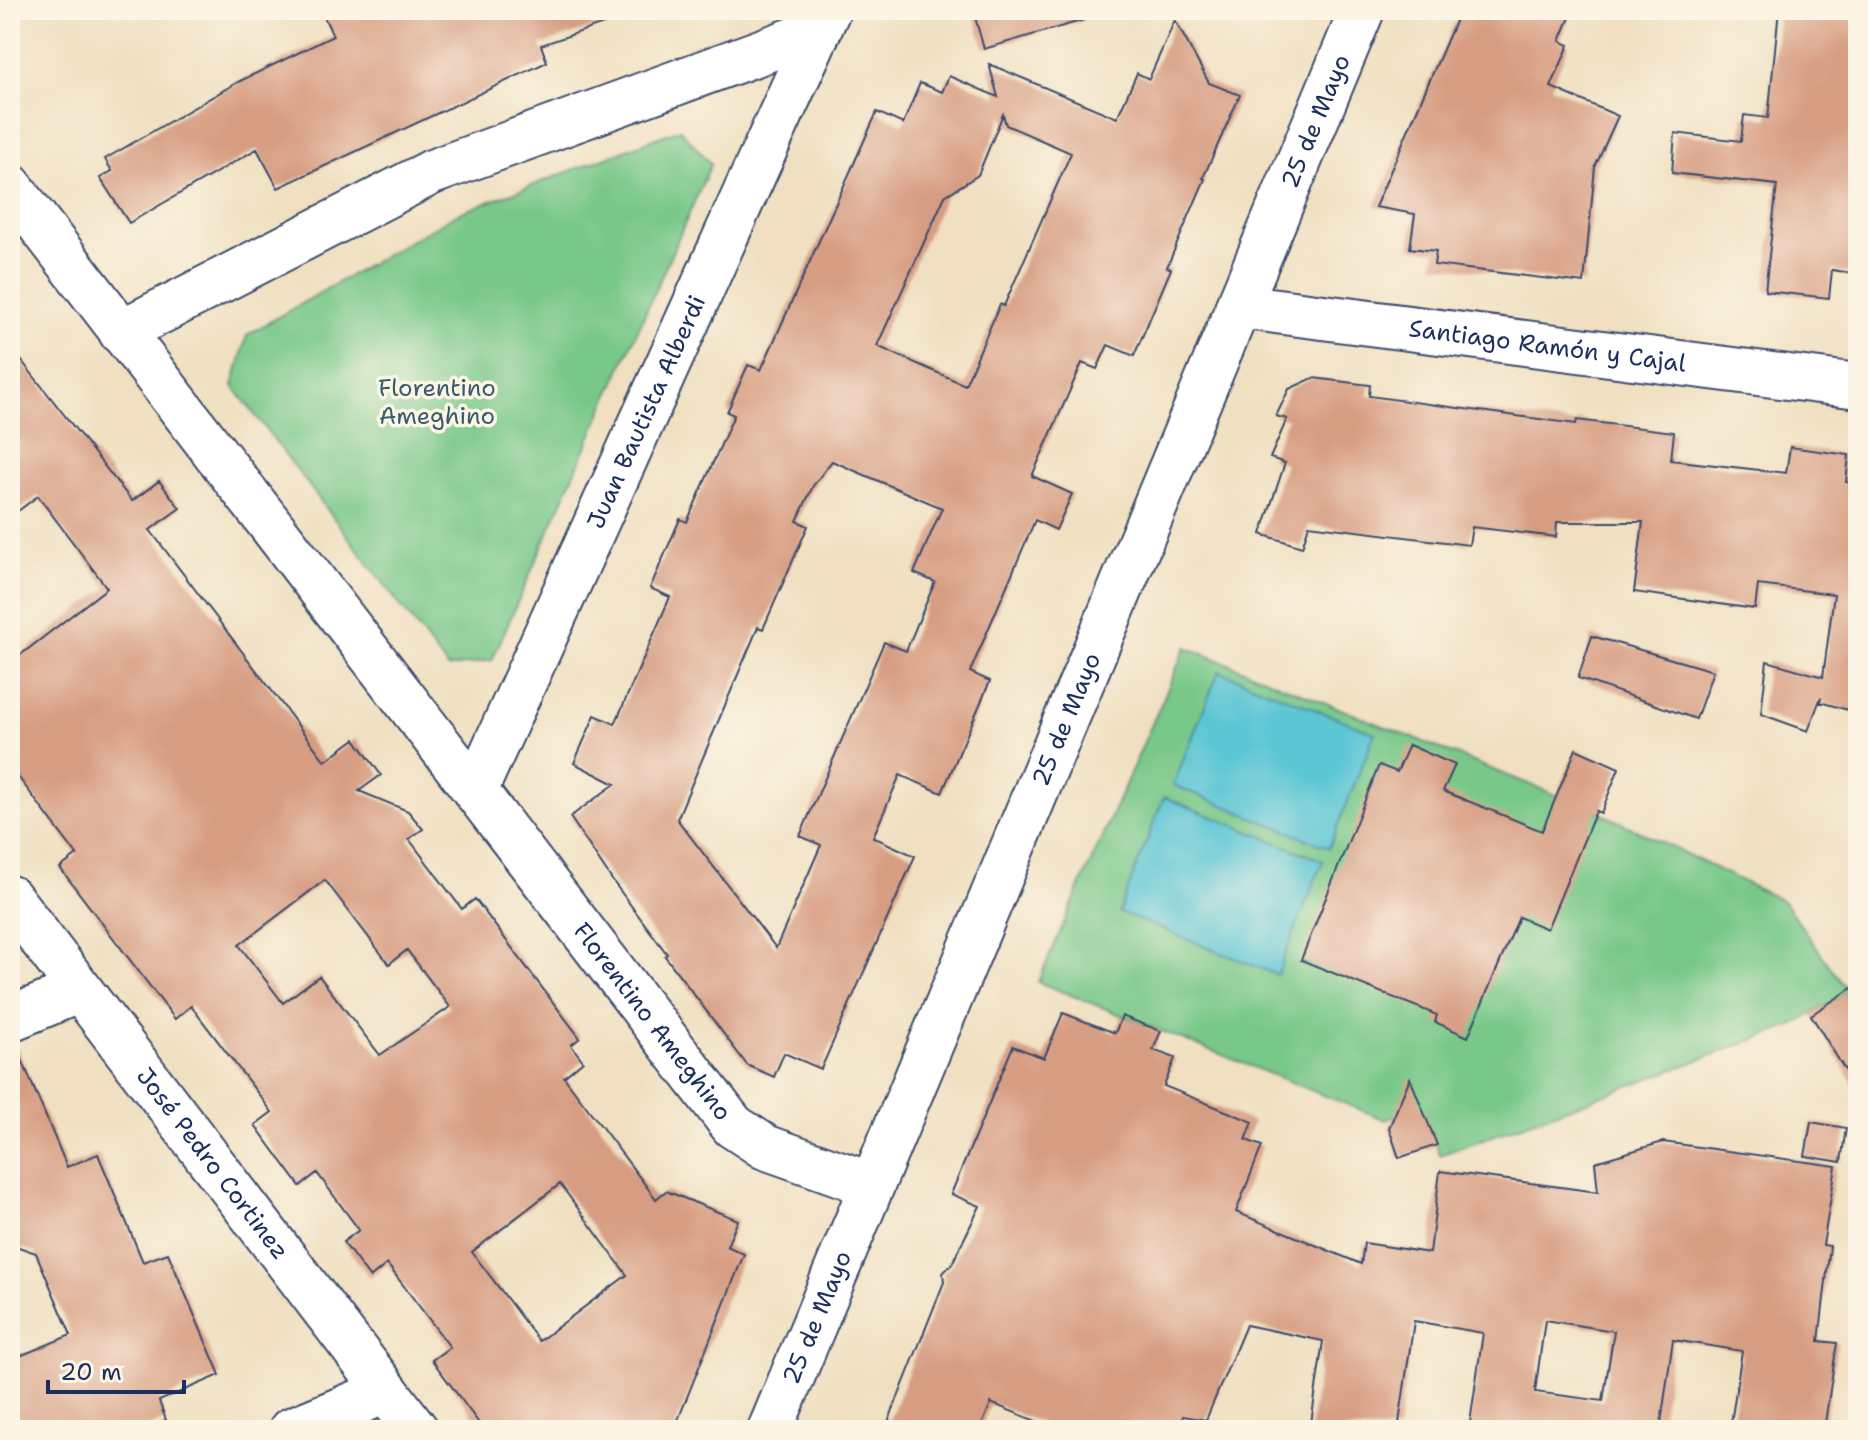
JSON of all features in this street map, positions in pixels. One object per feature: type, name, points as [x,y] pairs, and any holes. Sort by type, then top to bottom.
[{"type":"street","name":"25 de Mayo","points":[[770,1430],[1362,10]]},
{"type":"street","name":"Juan Bautista Alberdi","points":[[121,332],[432,172],[823,21]]},
{"type":"street","name":"Juan Bautista Alberdi","points":[[475,791],[823,21]]},
{"type":"street","name":"Florentino Ameghino","points":[[10,186],[733,1126],[765,1147],[872,1185]]},
{"type":"street","name":"Santiago Ramón y Cajal","points":[[1238,306],[1858,386]]},
{"type":"street","name":"José Pedro Cortinez","points":[[10,898],[416,1430]]},
{"type":"street","points":[[10,1019],[80,990]]},
{"type":"street","points":[[291,1430],[386,1391]]},
{"type":"green space","name":"Florentino Ameghino","points":[[680,129],[711,164],[492,660],[448,668],[233,386],[247,335],[457,214]]},
{"type":"green space","points":[[1186,647],[1601,813],[1783,901],[1848,991],[1794,1025],[1440,1155],[1428,1124],[1401,1113],[1386,1120],[1038,982]]},
{"type":"water","points":[[1219,671],[1375,733],[1329,848],[1173,785]]},
{"type":"water","points":[[1164,797],[1323,861],[1277,975],[1119,912]]},
{"type":"building","points":[[321,10],[623,10],[624,17],[541,45],[547,62],[278,188],[257,149],[129,223],[100,178],[112,171],[105,159],[238,82],[333,36]]},
{"type":"building","points":[[973,10],[1083,10],[1084,20],[984,49]]},
{"type":"building","points":[[1460,10],[1573,10],[1560,41],[1569,45],[1551,87],[1618,116],[1595,167],[1584,283],[1434,265],[1436,251],[1410,248],[1415,214],[1375,207]]},
{"type":"building","points":[[1779,10],[1858,10],[1858,274],[1832,270],[1829,298],[1765,291],[1777,185],[1672,173],[1675,133],[1741,141],[1744,115],[1768,118]]},
{"type":"building","points":[[1175,20],[1209,83],[1240,95],[1203,178],[1167,267],[1171,269],[1134,356],[1108,345],[1097,369],[1082,363],[1032,476],[1072,494],[1056,530],[1035,520],[970,672],[990,681],[942,793],[900,775],[873,837],[915,856],[821,1069],[784,1053],[774,1077],[747,1065],[665,956],[667,954],[570,817],[615,784],[574,763],[595,715],[615,724],[670,597],[650,588],[680,519],[687,522],[734,415],[727,412],[748,365],[761,370],[877,112],[903,124],[920,83],[942,92],[949,76],[998,97],[989,64],[1117,118],[1137,73],[1149,79]],"holes":[[[1003,114],[1006,125],[1071,153],[1004,306],[1000,304],[965,385],[877,346],[945,196],[978,175]],[[832,461],[942,508],[914,573],[935,582],[906,651],[884,642],[800,836],[821,845],[776,948],[677,819],[758,627],[763,629],[808,526],[797,521],[813,486]]]},
{"type":"building","points":[[10,346],[132,501],[159,481],[180,508],[150,530],[325,761],[355,739],[381,775],[359,791],[408,811],[423,829],[409,839],[462,909],[475,899],[580,1038],[571,1045],[583,1061],[564,1077],[656,1199],[666,1191],[738,1220],[727,1246],[744,1254],[674,1430],[484,1430],[432,1360],[450,1347],[387,1264],[370,1278],[343,1242],[359,1230],[317,1173],[300,1186],[255,1125],[272,1112],[191,1006],[175,1019],[60,868],[77,855],[10,766],[10,663],[107,588],[38,496],[10,517]],"holes":[[[325,880],[389,964],[407,950],[450,1007],[380,1055],[319,976],[283,1003],[239,945]],[[560,1184],[627,1275],[539,1341],[472,1252]]]},
{"type":"building","points":[[1313,378],[1370,385],[1369,396],[1576,424],[1577,420],[1674,432],[1671,460],[1786,473],[1790,447],[1849,455],[1846,482],[1858,484],[1858,713],[1820,702],[1821,697],[1808,731],[1761,714],[1767,661],[1823,677],[1834,594],[1758,585],[1755,609],[1634,592],[1643,522],[1557,522],[1556,537],[1472,527],[1469,545],[1309,525],[1302,547],[1261,534],[1285,463],[1270,458],[1287,419],[1276,416],[1289,389]]},
{"type":"building","points":[[1592,636],[1713,671],[1696,719],[1578,678]]},
{"type":"building","points":[[1409,745],[1455,765],[1443,791],[1542,831],[1576,749],[1619,768],[1601,813],[1596,811],[1547,929],[1519,917],[1468,1037],[1435,1022],[1437,1015],[1301,960],[1379,765],[1397,772]]},
{"type":"building","points":[[1858,984],[1858,1091],[1811,1015]]},
{"type":"building","points":[[1063,1013],[1115,1033],[1122,1016],[1161,1031],[1153,1050],[1175,1058],[1164,1086],[1253,1122],[1246,1140],[1262,1146],[1236,1212],[1361,1264],[1364,1243],[1430,1253],[1440,1171],[1598,1192],[1595,1162],[1663,1142],[1836,1166],[1823,1245],[1830,1246],[1819,1341],[1837,1343],[1824,1430],[1730,1430],[1742,1351],[1673,1340],[1660,1430],[1469,1430],[1483,1333],[1414,1321],[1398,1430],[1310,1430],[1323,1341],[1246,1325],[1206,1420],[1183,1416],[1178,1430],[1058,1430],[991,1403],[980,1430],[885,1430],[944,1282],[943,1273],[952,1264],[980,1206],[951,1194],[1013,1046],[1044,1058]],"holes":[[[1545,1320],[1614,1331],[1603,1401],[1535,1392]]]},
{"type":"building","points":[[10,1043],[15,1043],[67,1167],[98,1154],[143,1262],[168,1253],[220,1375],[159,1401],[166,1420],[141,1430],[10,1430],[10,1360],[71,1335],[36,1253],[10,1244]]},
{"type":"building","points":[[1410,1078],[1437,1145],[1399,1158],[1389,1128]]},
{"type":"building","points":[[1811,1122],[1846,1128],[1841,1162],[1805,1156]]}]
